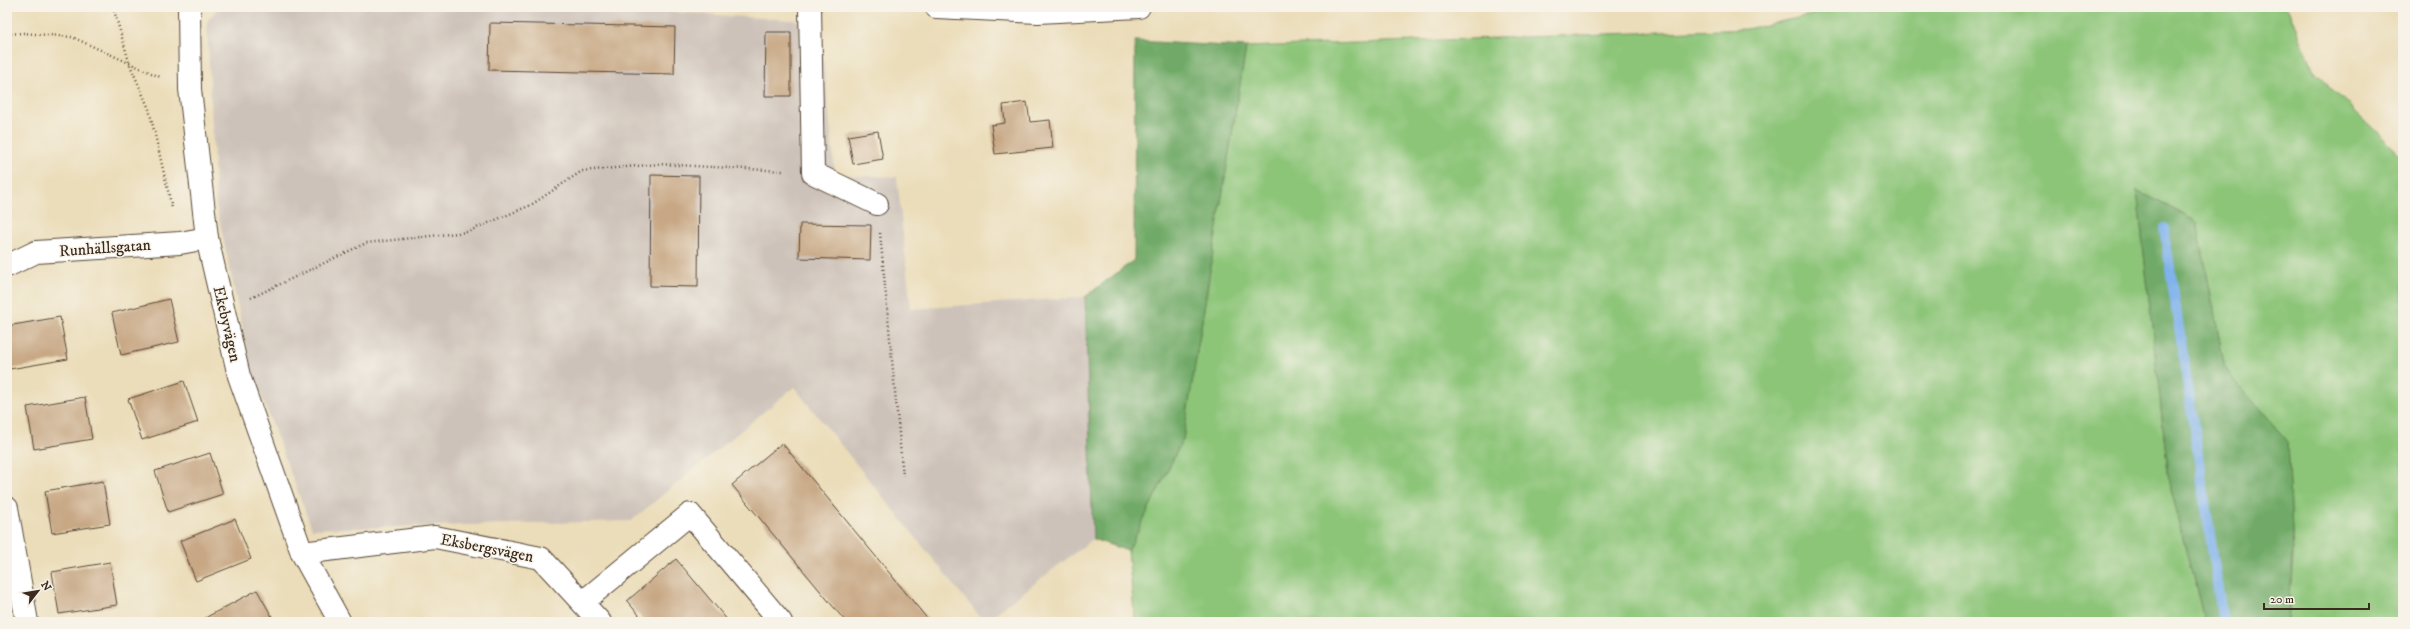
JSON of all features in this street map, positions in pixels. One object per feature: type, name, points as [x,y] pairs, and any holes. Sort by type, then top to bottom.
[{"type":"street","name":"Ekebyvägen","points":[[189,7],[190,89],[207,238],[239,376],[302,553],[340,622]]},
{"type":"street","points":[[810,7],[813,173],[877,204]]},
{"type":"street","points":[[936,7],[1038,12],[1139,7]]},
{"type":"street","name":"Runhällsgatan","points":[[7,266],[36,252],[180,243],[207,238]]},
{"type":"street","points":[[7,508],[27,622]]},
{"type":"street","points":[[583,602],[690,514],[781,622]]},
{"type":"street","name":"Eksbergsvägen","points":[[302,553],[435,537],[541,558],[600,622]]},
{"type":"path","points":[[113,7],[130,65],[149,109],[180,243]]},
{"type":"path","points":[[7,34],[23,33],[72,38],[130,65],[190,89]]},
{"type":"path","points":[[224,311],[366,243],[467,232],[532,205],[582,171],[658,164],[813,173]]},
{"type":"path","points":[[877,204],[903,476]]},
{"type":"shaded area","points":[[218,7],[602,7],[820,22],[835,175],[897,177],[911,309],[1085,297],[1093,539],[984,622],[794,387],[631,521],[312,529],[251,368],[216,204],[207,22]]},
{"type":"green space","points":[[1848,7],[2287,7],[2315,73],[2403,157],[2403,622],[2288,622],[2293,555],[2288,442],[2225,369],[2197,222],[2137,190],[2170,490],[2205,622],[1135,622],[1128,551],[1183,439],[1246,47],[1747,29]]},
{"type":"green space","points":[[1135,41],[1246,47],[1183,439],[1128,551],[1093,539],[1085,297],[1134,260]]},
{"type":"green space","points":[[2137,190],[2197,222],[2225,369],[2288,442],[2293,555],[2288,622],[2205,622],[2170,490]]},
{"type":"building","points":[[490,23],[675,27],[674,74],[489,70]]},
{"type":"building","points":[[766,32],[791,32],[791,96],[765,96]]},
{"type":"building","points":[[1027,102],[1030,122],[1050,120],[1053,148],[995,154],[991,125],[1005,123],[1003,105]]},
{"type":"building","points":[[878,131],[883,159],[853,164],[848,136]]},
{"type":"building","points":[[651,175],[699,176],[698,287],[650,286]]},
{"type":"building","points":[[800,224],[871,225],[870,260],[799,258]]},
{"type":"building","points":[[169,299],[179,342],[121,355],[112,313]]},
{"type":"building","points":[[60,317],[68,359],[10,369],[7,352],[7,326]]},
{"type":"building","points":[[184,381],[198,422],[142,440],[128,399]]},
{"type":"building","points":[[85,397],[92,439],[34,449],[27,407]]},
{"type":"building","points":[[782,443],[930,622],[846,622],[732,485]]},
{"type":"building","points":[[210,453],[223,494],[168,512],[155,471]]},
{"type":"building","points":[[103,481],[110,524],[52,533],[45,491]]},
{"type":"building","points":[[235,519],[251,559],[196,581],[180,541]]},
{"type":"building","points":[[676,559],[729,622],[645,622],[627,601]]},
{"type":"building","points":[[110,562],[117,605],[59,614],[52,572]]},
{"type":"building","points":[[257,590],[275,622],[207,622],[205,618]]},
{"type":"waterway","points":[[2164,228],[2223,622]]}]
